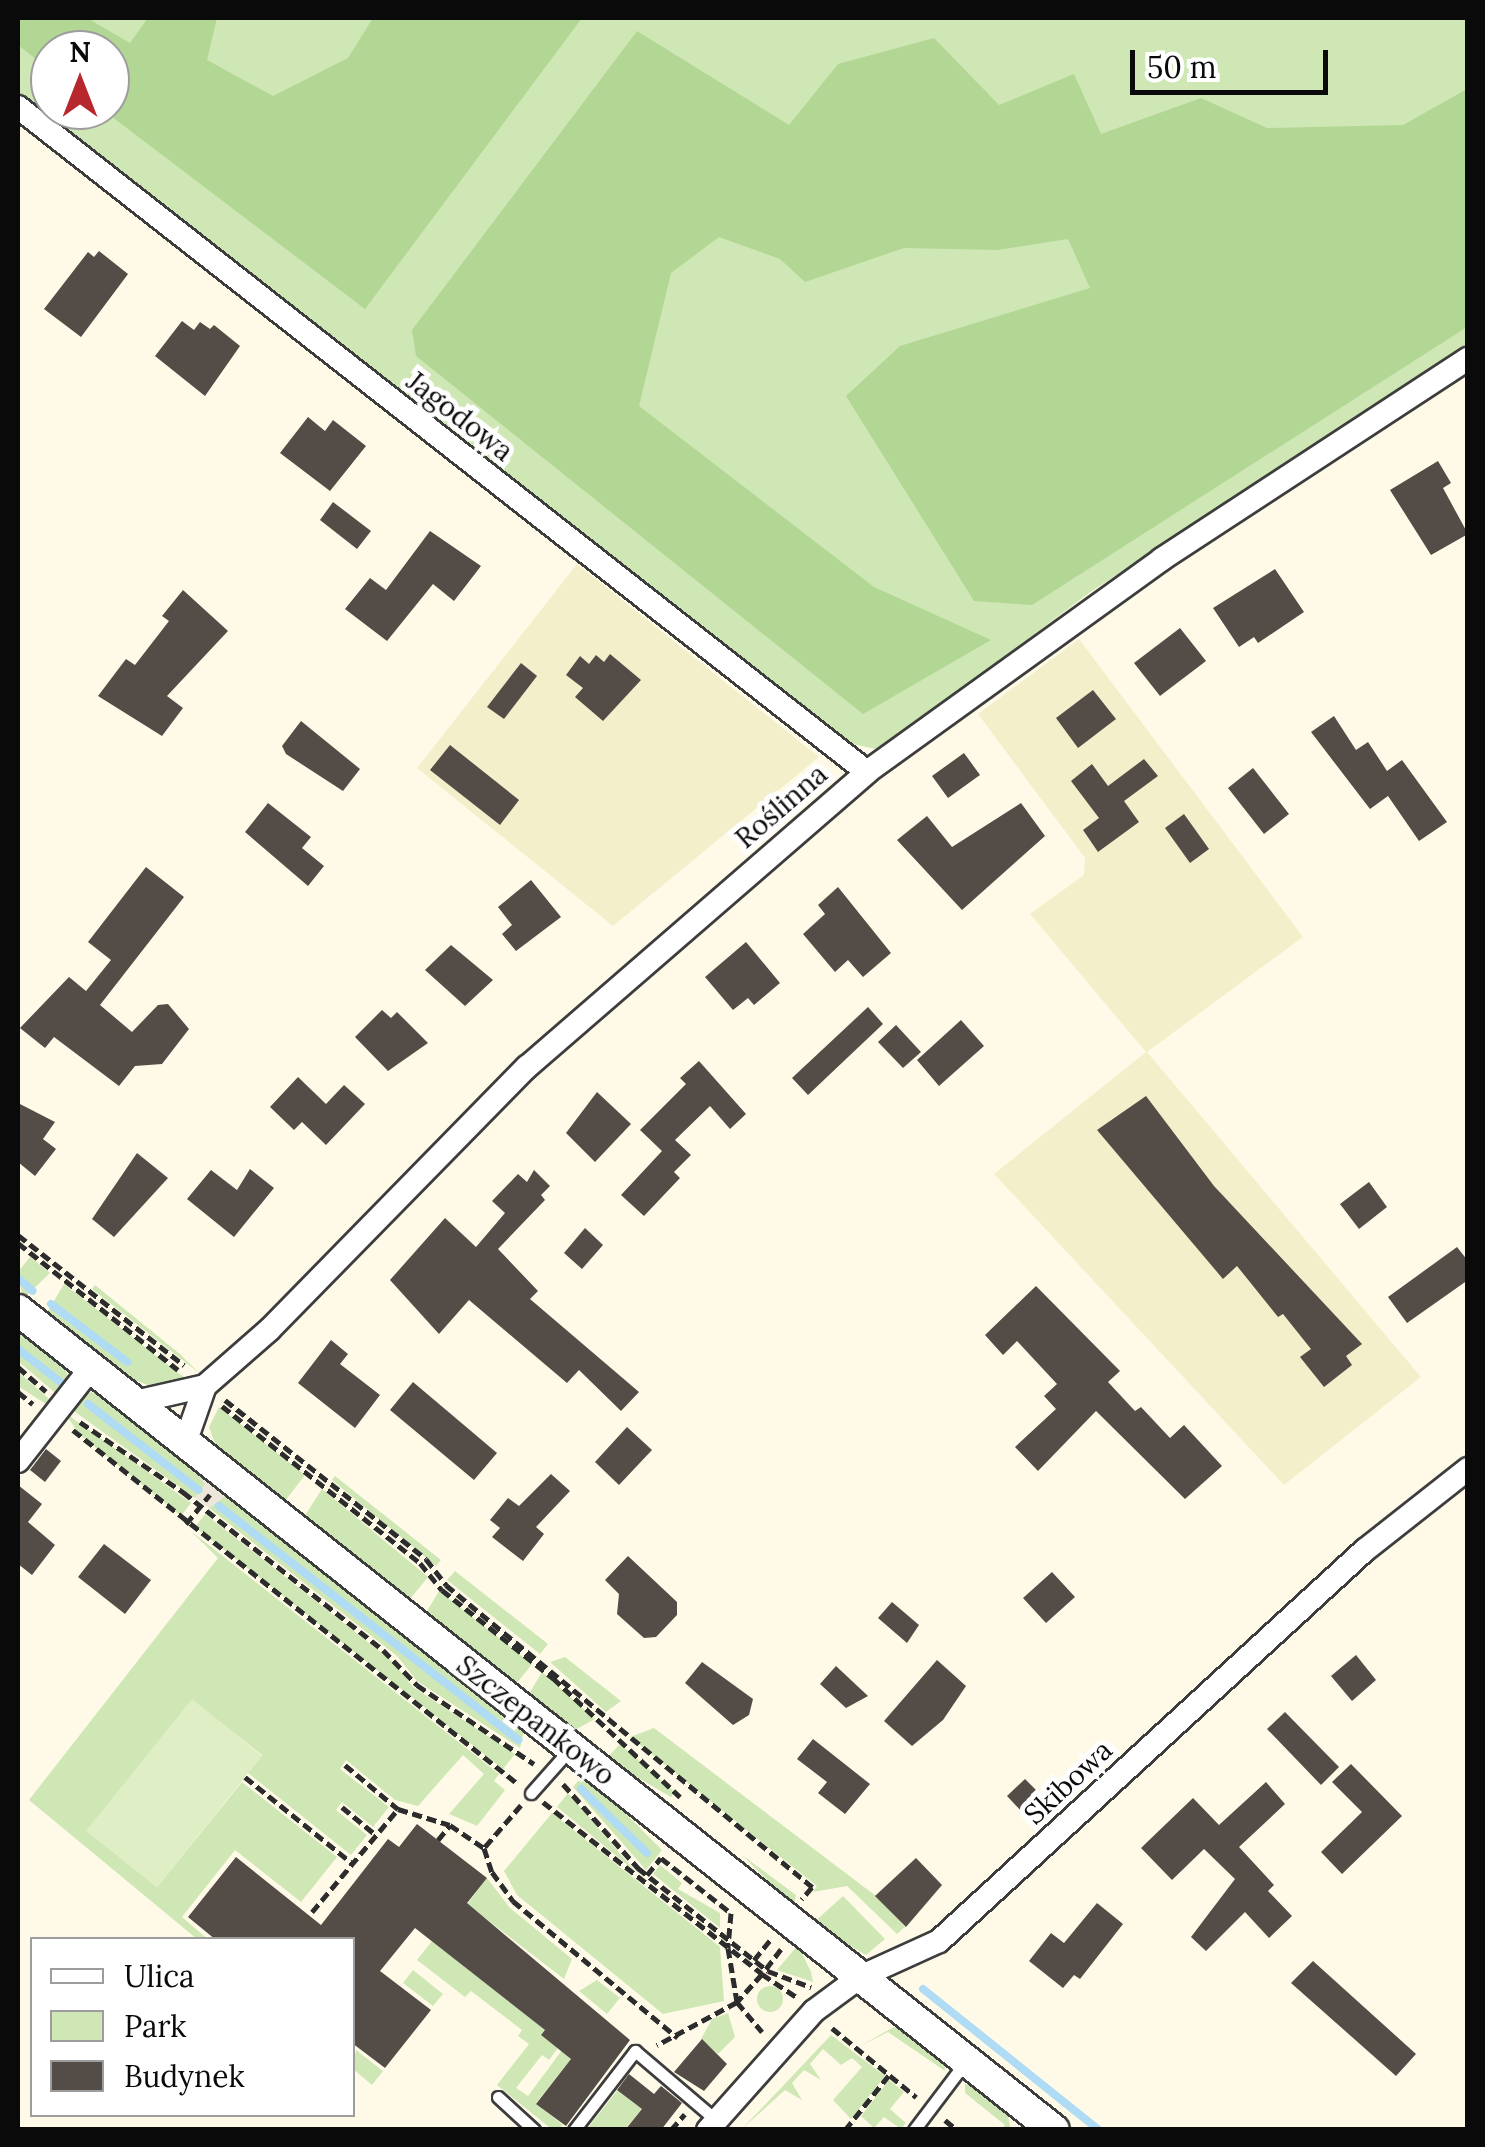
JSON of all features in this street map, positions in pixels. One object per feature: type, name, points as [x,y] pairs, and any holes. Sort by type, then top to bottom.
[{"type":"street","name":"Jagodowa","points":[[18,107],[867,772]]},
{"type":"street","name":"Roślinna","points":[[134,1402],[204,1386],[270,1329],[527,1067],[867,772],[1162,559],[1468,358]]},
{"type":"street","name":"Szczepankowo","points":[[18,1310],[571,1748],[796,1907],[860,1976],[1054,2130]]},
{"type":"street","points":[[18,1461],[92,1368]]},
{"type":"street","points":[[186,1442],[204,1386]]},
{"type":"street","name":"Skibowa","points":[[712,2125],[813,2004],[860,1976],[939,1940],[1364,1550],[1468,1470]]},
{"type":"lane","points":[[532,1794],[571,1748]]},
{"type":"lane","points":[[574,2130],[635,2052],[712,2125]]},
{"type":"lane","points":[[914,2130],[967,2060]]},
{"type":"lane","points":[[498,2098],[534,2130]]},
{"type":"path","points":[[18,1235],[553,1678],[693,1810]]},
{"type":"path","points":[[18,1243],[426,1559],[446,1585],[812,1887],[754,1960]]},
{"type":"path","points":[[18,1368],[58,1410],[532,1794],[645,1878],[762,1974],[737,2002],[697,2020],[678,2038],[635,2052]]},
{"type":"path","points":[[18,1392],[58,1410],[383,1650],[417,1685],[548,1774],[645,1878]]},
{"type":"path","points":[[344,1765],[398,1809],[450,1825],[484,1848],[513,1901],[678,2038]]},
{"type":"path","points":[[245,1777],[352,1863]]},
{"type":"path","points":[[484,1848],[532,1794]]},
{"type":"path","points":[[342,1808],[376,1834]]},
{"type":"path","points":[[312,1912],[398,1809]]},
{"type":"path","points":[[438,1840],[450,1825]]},
{"type":"path","points":[[645,1878],[661,1858],[731,1914],[728,1944],[737,2002],[765,2036]]},
{"type":"path","points":[[760,1859],[796,1907]]},
{"type":"path","points":[[796,1907],[816,1904]]},
{"type":"path","points":[[728,1944],[810,1986],[813,2004],[832,2029],[957,2130]]},
{"type":"path","points":[[813,2004],[846,2020],[832,2029]]},
{"type":"path","points":[[845,2130],[888,2075]]},
{"type":"shaded area","points":[[577,564],[819,757],[613,926],[417,768]]},
{"type":"shaded area","points":[[1079,639],[1303,937],[1147,1052],[1421,1377],[1284,1485],[994,1174],[1146,1052],[1030,914],[1084,875],[1085,858],[978,714]]},
{"type":"shaded area","points":[[186,1459],[229,1493],[209,1508],[195,1498],[205,1484]]},
{"type":"green space","points":[[18,18],[1467,18],[1467,343],[1089,593],[881,750],[847,743],[66,130],[130,130],[130,30],[30,30],[30,101],[18,92]]},
{"type":"green space","points":[[18,18],[87,18],[108,30],[30,30],[30,54],[18,45]]},
{"type":"green space","points":[[148,18],[217,18],[207,60],[273,96],[348,58],[373,18],[582,18],[365,309],[129,130],[130,43]]},
{"type":"green space","points":[[637,31],[789,125],[838,64],[934,38],[999,105],[1074,74],[1101,134],[1201,98],[1267,128],[1403,125],[1467,89],[1467,327],[1032,605],[974,601],[846,396],[900,346],[1090,288],[1068,239],[998,250],[904,248],[805,282],[780,259],[719,237],[671,273],[639,406],[874,587],[991,640],[863,714],[416,356],[412,330]]},
{"type":"green space","points":[[30,1257],[50,1273],[23,1299],[18,1272]]},
{"type":"green space","points":[[64,1284],[186,1379],[154,1387],[122,1376],[45,1316]]},
{"type":"green space","points":[[95,1285],[181,1355],[199,1373],[92,1289]]},
{"type":"green space","points":[[18,1326],[65,1365],[68,1379],[61,1398],[18,1361]]},
{"type":"green space","points":[[18,1372],[55,1404],[52,1408],[18,1386]]},
{"type":"green space","points":[[102,1392],[186,1459],[206,1485],[195,1498],[68,1407],[83,1393]]},
{"type":"green space","points":[[219,1407],[305,1475],[285,1501],[219,1454],[209,1427]]},
{"type":"green space","points":[[64,1412],[191,1503],[181,1516],[80,1435]]},
{"type":"green space","points":[[335,1476],[441,1560],[436,1566],[332,1480]]},
{"type":"green space","points":[[322,1489],[428,1577],[410,1599],[302,1520]]},
{"type":"green space","points":[[229,1493],[525,1726],[520,1748],[417,1681],[397,1656],[209,1508]]},
{"type":"green space","points":[[205,1514],[393,1662],[413,1687],[515,1754],[503,1769],[195,1527]]},
{"type":"green space","points":[[191,1531],[499,1774],[494,1781],[505,1790],[477,1826],[449,1814],[484,1774],[463,1755],[418,1806],[395,1800],[346,1760],[340,1769],[389,1807],[373,1827],[342,1802],[336,1810],[367,1835],[351,1855],[248,1773],[262,1755],[192,1700],[87,1831],[157,1887],[242,1782],[337,1857],[301,1902],[235,1850],[182,1917],[205,1937],[195,1937],[29,1800],[218,1558]]},
{"type":"green space","points":[[455,1571],[548,1644],[540,1654],[447,1580]]},
{"type":"green space","points":[[439,1591],[532,1664],[517,1683],[424,1616]]},
{"type":"green space","points":[[565,1657],[621,1701],[606,1712],[550,1662]]},
{"type":"green space","points":[[542,1672],[595,1719],[571,1732],[527,1697]]},
{"type":"green space","points":[[192,1699],[262,1756],[157,1887],[86,1831]]},
{"type":"green space","points":[[654,1728],[876,1896],[905,1927],[897,1934],[847,1886],[813,1892],[817,1886],[630,1737]]},
{"type":"green space","points":[[620,1744],[675,1792],[671,1797],[606,1759]]},
{"type":"green space","points":[[578,1781],[594,1782],[662,1850],[646,1870],[573,1787]]},
{"type":"green space","points":[[568,1793],[635,1871],[557,1807]]},
{"type":"green space","points":[[552,1813],[720,1947],[724,2001],[663,2014],[517,1895],[504,1871]]},
{"type":"green space","points":[[742,1855],[796,1895],[794,1907]]},
{"type":"green space","points":[[660,1865],[682,1883],[678,1889],[720,1913],[720,1928],[653,1874]]},
{"type":"green space","points":[[487,1878],[510,1908],[572,1959],[564,1979],[467,1904]]},
{"type":"green space","points":[[843,1896],[885,1939],[866,1955],[812,1924]]},
{"type":"green space","points":[[432,1941],[545,2030],[541,2035],[558,2048],[549,2060],[542,2055],[516,2088],[528,2096],[565,2046],[575,2054],[536,2103],[563,2125],[559,2128],[549,2127],[497,2085],[529,2044],[518,2036],[522,2030],[471,1991],[465,1997],[417,1960]]},
{"type":"green space","points":[[798,1945],[811,1972],[813,1982],[777,1970]]},
{"type":"green space","points":[[413,1970],[443,1994],[433,2006],[403,1983]]},
{"type":"green space","points":[[597,1980],[620,1998],[607,2014],[579,1991]]},
{"type":"green space","points":[[770,1986],[779,1990],[783,1999],[779,2008],[770,2012],[761,2008],[757,1999],[761,1990]]},
{"type":"green space","points":[[728,2013],[735,2037],[718,2054],[701,2039],[712,2019]]},
{"type":"green space","points":[[901,2023],[944,2057],[945,2071],[888,2032],[858,2047]]},
{"type":"green space","points":[[831,2035],[885,2076],[851,2119],[833,2100],[862,2067],[852,2058],[841,2065],[823,2049],[810,2064],[821,2080],[804,2070],[792,2083],[802,2100],[785,2090],[742,2129]]},
{"type":"green space","points":[[356,2050],[383,2071],[372,2085],[355,2071]]},
{"type":"green space","points":[[889,2080],[904,2092],[890,2109],[906,2123],[901,2129],[884,2117],[874,2128],[861,2116]]},
{"type":"green space","points":[[624,2082],[621,2093],[642,2109],[625,2129],[586,2130]]},
{"type":"green space","points":[[965,2084],[977,2084],[1005,2105],[1011,2129],[1002,2129],[1005,2125],[965,2093]]},
{"type":"building","points":[[99,251],[128,274],[81,337],[44,309],[88,252],[94,257]]},
{"type":"building","points":[[182,321],[194,330],[200,322],[210,329],[214,325],[240,346],[205,396],[155,356]]},
{"type":"building","points":[[308,417],[325,431],[333,420],[366,446],[330,491],[280,453]]},
{"type":"building","points":[[1438,461],[1451,483],[1443,488],[1468,534],[1431,555],[1390,490]]},
{"type":"building","points":[[333,502],[371,531],[357,549],[320,520]]},
{"type":"building","points":[[430,531],[481,566],[454,601],[433,584],[387,641],[345,609],[370,578],[386,590]]},
{"type":"building","points":[[1275,569],[1304,612],[1258,643],[1254,637],[1239,647],[1213,608]]},
{"type":"building","points":[[183,590],[228,631],[167,696],[183,708],[162,736],[98,696],[126,659],[135,665],[169,621],[162,616]]},
{"type":"building","points":[[1180,628],[1206,661],[1160,696],[1134,663]]},
{"type":"building","points":[[610,654],[641,680],[603,721],[575,697],[583,688],[566,675],[580,656],[589,664],[596,655],[604,662]]},
{"type":"building","points":[[521,663],[537,676],[504,719],[487,707]]},
{"type":"building","points":[[1093,690],[1116,719],[1078,748],[1056,718]]},
{"type":"building","points":[[1334,716],[1356,750],[1368,742],[1387,771],[1402,760],[1447,822],[1419,841],[1388,796],[1370,809],[1311,732]]},
{"type":"building","points":[[301,721],[360,769],[343,791],[286,754],[282,746]]},
{"type":"building","points":[[450,745],[519,800],[500,825],[430,770]]},
{"type":"building","points":[[964,753],[980,775],[948,798],[932,776]]},
{"type":"building","points":[[1144,759],[1158,776],[1124,801],[1139,822],[1098,852],[1083,830],[1099,818],[1071,781],[1092,764],[1108,786]]},
{"type":"building","points":[[1253,768],[1289,814],[1264,834],[1228,788]]},
{"type":"building","points":[[268,803],[311,837],[302,848],[324,866],[308,886],[245,832]]},
{"type":"building","points":[[1021,803],[1045,836],[962,910],[897,840],[927,816],[952,847]]},
{"type":"building","points":[[1184,814],[1209,849],[1190,863],[1165,828]]},
{"type":"building","points":[[146,867],[184,897],[100,1005],[132,1032],[158,1005],[168,1004],[189,1029],[162,1064],[135,1066],[119,1086],[54,1037],[45,1048],[20,1028],[69,977],[86,991],[111,960],[88,942]]},
{"type":"building","points":[[531,880],[561,917],[516,951],[502,934],[512,925],[498,907]]},
{"type":"building","points":[[838,887],[891,953],[863,977],[848,960],[835,972],[803,934],[825,914],[818,905]]},
{"type":"building","points":[[746,942],[780,983],[754,1005],[748,998],[733,1010],[705,977]]},
{"type":"building","points":[[451,945],[493,980],[465,1006],[425,970]]},
{"type":"building","points":[[868,1007],[883,1024],[808,1095],[792,1078]]},
{"type":"building","points":[[382,1010],[391,1018],[397,1012],[428,1043],[388,1071],[355,1037]]},
{"type":"building","points":[[961,1020],[984,1046],[939,1086],[917,1060]]},
{"type":"building","points":[[896,1025],[921,1052],[903,1068],[878,1042]]},
{"type":"building","points":[[699,1061],[746,1114],[730,1129],[710,1106],[675,1140],[691,1155],[674,1172],[680,1178],[644,1216],[621,1195],[662,1151],[640,1130],[686,1084],[680,1078]]},
{"type":"building","points":[[298,1077],[326,1104],[344,1085],[365,1104],[326,1145],[302,1122],[294,1130],[270,1107]]},
{"type":"building","points":[[597,1092],[631,1124],[595,1162],[566,1133]]},
{"type":"building","points":[[1146,1096],[1214,1186],[1362,1344],[1346,1356],[1352,1365],[1324,1387],[1300,1357],[1311,1349],[1283,1314],[1278,1317],[1237,1266],[1223,1279],[1097,1130]]},
{"type":"building","points":[[18,1103],[55,1122],[43,1139],[56,1149],[35,1176],[18,1162]]},
{"type":"building","points":[[137,1153],[168,1178],[114,1237],[92,1219]]},
{"type":"building","points":[[250,1169],[274,1188],[234,1237],[187,1199],[211,1170],[237,1190]]},
{"type":"building","points":[[534,1170],[550,1186],[541,1195],[545,1200],[498,1249],[538,1291],[530,1299],[639,1392],[621,1411],[579,1370],[567,1383],[469,1300],[439,1334],[390,1280],[445,1218],[476,1247],[505,1213],[492,1201],[518,1174],[527,1182]]},
{"type":"building","points":[[1369,1182],[1387,1207],[1359,1229],[1340,1204]]},
{"type":"building","points":[[585,1228],[603,1245],[582,1269],[564,1253]]},
{"type":"building","points":[[1457,1247],[1468,1261],[1468,1280],[1407,1323],[1388,1297]]},
{"type":"building","points":[[1036,1286],[1120,1371],[1108,1382],[1135,1411],[1141,1407],[1170,1438],[1184,1425],[1222,1466],[1185,1499],[1096,1411],[1038,1471],[1015,1447],[1056,1409],[1044,1396],[1057,1384],[1017,1341],[1003,1355],[985,1335]]},
{"type":"building","points":[[331,1340],[348,1354],[340,1364],[380,1395],[355,1428],[298,1383]]},
{"type":"building","points":[[413,1382],[497,1453],[474,1480],[390,1410]]},
{"type":"building","points":[[627,1427],[652,1450],[619,1485],[595,1462]]},
{"type":"building","points":[[46,1449],[61,1461],[45,1482],[30,1470]]},
{"type":"building","points":[[551,1474],[570,1491],[536,1527],[544,1534],[523,1561],[492,1537],[500,1528],[490,1520],[508,1498],[519,1506]]},
{"type":"building","points":[[18,1485],[42,1504],[28,1522],[55,1545],[32,1575],[18,1564]]},
{"type":"building","points":[[104,1544],[151,1580],[125,1614],[78,1577]]},
{"type":"building","points":[[628,1556],[677,1602],[677,1615],[656,1637],[644,1638],[617,1614],[619,1594],[605,1580]]},
{"type":"building","points":[[1052,1572],[1075,1597],[1046,1623],[1023,1598]]},
{"type":"building","points":[[892,1602],[919,1625],[907,1643],[878,1618]]},
{"type":"building","points":[[1356,1655],[1376,1680],[1352,1701],[1331,1676]]},
{"type":"building","points":[[937,1660],[966,1686],[943,1720],[912,1746],[884,1721]]},
{"type":"building","points":[[702,1662],[753,1699],[749,1715],[733,1725],[685,1683]]},
{"type":"building","points":[[836,1666],[868,1696],[846,1708],[820,1684]]},
{"type":"building","points":[[1285,1712],[1339,1767],[1321,1785],[1267,1729]]},
{"type":"building","points":[[813,1739],[870,1784],[845,1814],[818,1793],[827,1782],[797,1759]]},
{"type":"building","points":[[1351,1764],[1402,1816],[1342,1874],[1321,1852],[1362,1812],[1332,1782]]},
{"type":"building","points":[[1025,1779],[1040,1794],[1022,1812],[1007,1796]]},
{"type":"building","points":[[1266,1782],[1285,1804],[1239,1847],[1274,1885],[1268,1891],[1292,1916],[1269,1938],[1245,1912],[1206,1951],[1191,1937],[1235,1879],[1204,1849],[1172,1880],[1141,1848],[1193,1798],[1219,1825]]},
{"type":"building","points":[[417,1824],[487,1878],[467,1903],[630,2040],[566,2126],[536,2104],[571,2059],[541,2035],[545,2030],[415,1928],[380,1971],[431,2010],[385,2068],[355,2045],[355,1937],[212,1937],[188,1917],[236,1857],[321,1925],[388,1839],[399,1847]]},
{"type":"building","points":[[916,1858],[942,1885],[906,1927],[875,1896]]},
{"type":"building","points":[[1097,1903],[1123,1924],[1080,1979],[1074,1975],[1063,1988],[1029,1961],[1051,1933],[1064,1943]]},
{"type":"building","points":[[1313,1961],[1416,2054],[1396,2076],[1291,1983]]},
{"type":"building","points":[[702,2039],[727,2064],[704,2091],[674,2072]]},
{"type":"building","points":[[629,2074],[654,2094],[661,2086],[682,2103],[661,2130],[625,2130],[642,2109],[617,2090]]},
{"type":"waterway","points":[[19,1279],[33,1291]]},
{"type":"waterway","points":[[51,1304],[127,1362]]},
{"type":"waterway","points":[[18,1349],[64,1385]]},
{"type":"waterway","points":[[88,1404],[199,1490]]},
{"type":"waterway","points":[[219,1506],[519,1740]]},
{"type":"waterway","points":[[581,1789],[647,1853]]},
{"type":"waterway","points":[[923,1989],[1099,2130]]}]
